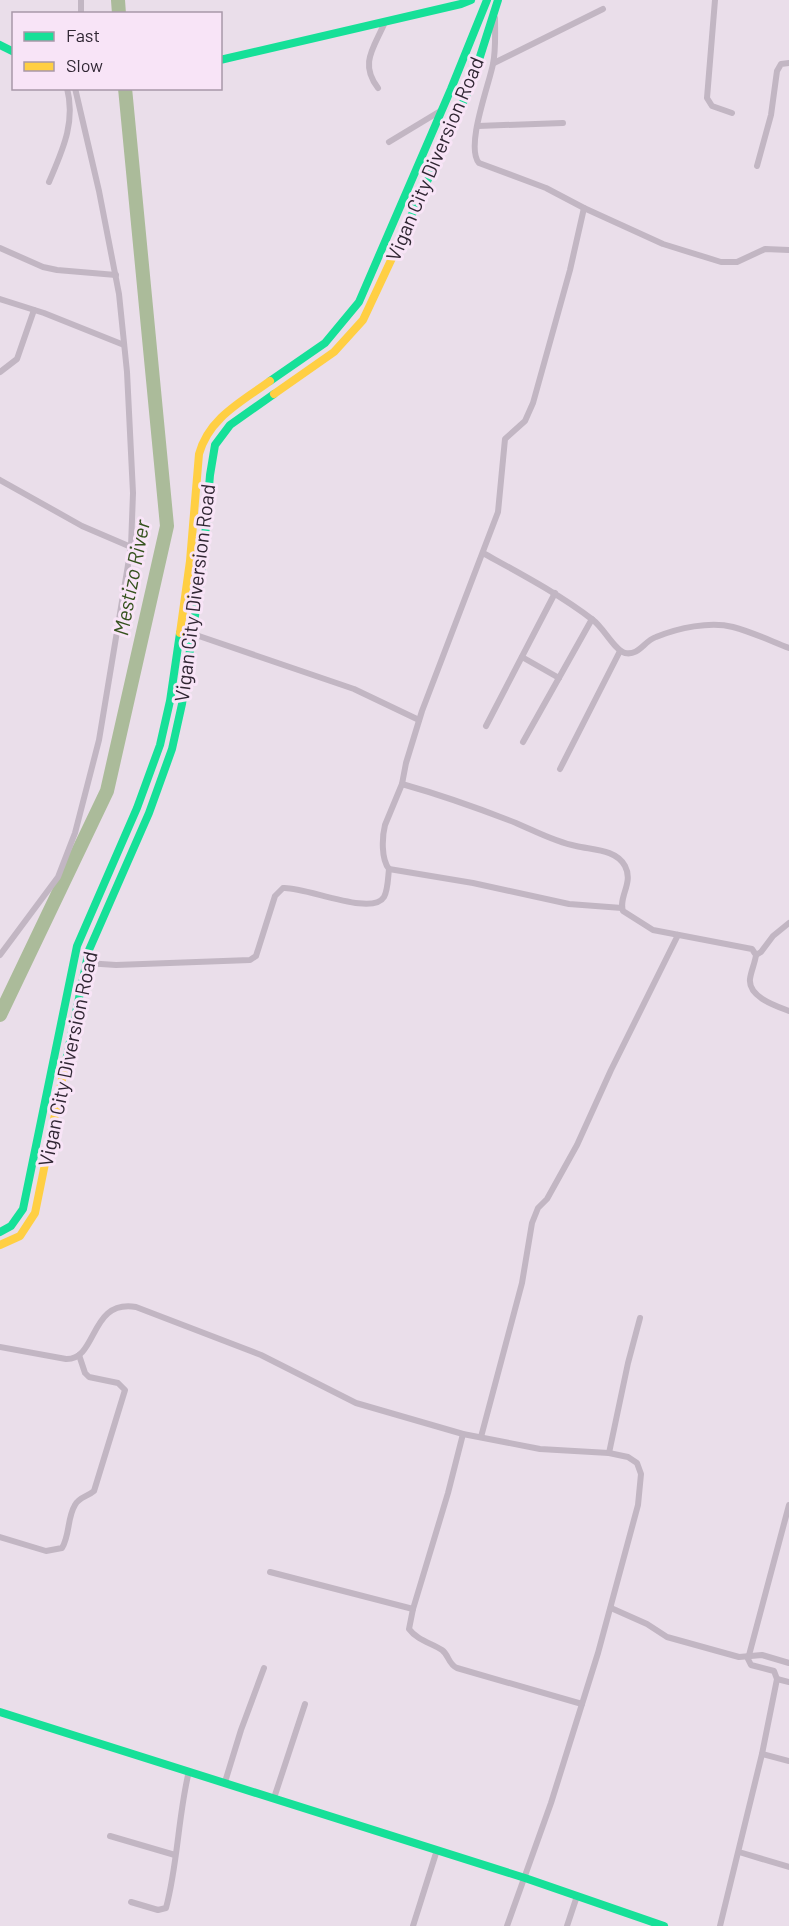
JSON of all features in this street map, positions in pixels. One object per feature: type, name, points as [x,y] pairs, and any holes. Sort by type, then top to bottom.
[{"type":"main road","points":[[222,60],[471,0]]},
{"type":"main road","name":"Vigan City Diversion Road","points":[[0,1232],[11,1226],[23,1209],[77,946],[137,808],[160,745],[170,701],[183,619],[199,454],[203,440],[221,416],[325,343],[352,313],[376,264],[487,0]]},
{"type":"main road","name":"Vigan City Diversion Road","points":[[0,1245],[20,1236],[35,1213],[89,950],[149,813],[172,749],[182,704],[195,621],[215,445],[230,425],[334,352],[363,320],[471,86],[496,4]]},
{"type":"main road","points":[[432,134],[446,142]]},
{"type":"main road","points":[[183,619],[195,621]]},
{"type":"main road","points":[[47,1098],[59,1101]]},
{"type":"main road","points":[[0,1712],[525,1878],[663,1926]]},
{"type":"street","points":[[715,0],[707,98],[712,106],[732,113]]},
{"type":"street","points":[[496,4],[494,63],[480,108],[474,153],[479,163],[546,188],[663,244],[721,262],[737,262],[765,249],[789,250]]},
{"type":"street","points":[[494,63],[603,9]]},
{"type":"street","points":[[378,88],[369,76],[368,65],[385,22]]},
{"type":"street","points":[[757,166],[771,116],[777,70],[782,64],[789,63]]},
{"type":"street","points":[[50,182],[69,128],[68,90]]},
{"type":"street","points":[[0,955],[58,878],[75,833],[99,740],[131,547],[133,493],[124,345],[116,274],[75,90]]},
{"type":"street","points":[[389,142],[442,110]]},
{"type":"street","points":[[478,126],[563,123]]},
{"type":"street","points":[[86,963],[116,965],[250,960],[256,956],[275,896],[279,890],[289,887],[368,905],[380,902],[384,897],[389,869],[385,860],[383,832],[402,784],[419,720],[500,503],[504,445],[509,435],[525,420],[533,403],[570,270],[584,208]]},
{"type":"street","points":[[0,248],[43,267],[116,274]]},
{"type":"street","points":[[0,299],[124,345]]},
{"type":"street","points":[[0,372],[17,359],[34,310]]},
{"type":"street","points":[[0,480],[82,526],[131,547]]},
{"type":"street","points":[[483,553],[555,593],[592,619],[602,627],[620,651],[634,653],[653,638],[678,630],[722,625],[789,648]]},
{"type":"street","points":[[486,726],[555,593]]},
{"type":"street","points":[[523,742],[592,619]]},
{"type":"street","points":[[193,634],[345,686],[419,720]]},
{"type":"street","points":[[560,769],[620,651]]},
{"type":"street","points":[[522,657],[559,678]]},
{"type":"street","points":[[402,784],[482,810],[561,842],[596,849],[615,856],[625,867],[627,874],[627,889],[622,908]]},
{"type":"street","points":[[389,869],[484,885],[569,904],[622,908],[644,927],[749,948],[754,950],[756,955],[750,979],[752,989],[767,1001],[789,1011]]},
{"type":"street","points":[[756,955],[761,952],[772,936],[789,923]]},
{"type":"street","points":[[481,1437],[522,1283],[535,1215],[547,1199],[577,1145],[611,1070],[678,935]]},
{"type":"street","points":[[0,942],[7,946]]},
{"type":"street","points":[[0,1347],[66,1359],[79,1355],[106,1314],[118,1307],[136,1307],[261,1355],[356,1403],[463,1434],[540,1449],[609,1453],[632,1459],[637,1463],[641,1474],[638,1505],[611,1608],[582,1704],[507,1926]]},
{"type":"street","points":[[609,1453],[640,1318]]},
{"type":"street","points":[[0,1537],[46,1551],[62,1548],[66,1541],[75,1504],[82,1497],[94,1491],[125,1390],[118,1383],[89,1377],[85,1373],[79,1355]]},
{"type":"street","points":[[463,1434],[413,1609],[409,1626],[411,1632],[444,1652],[454,1667],[582,1704]]},
{"type":"street","points":[[720,1926],[762,1754],[777,1679],[774,1671],[750,1664],[749,1656],[789,1505]]},
{"type":"street","points":[[270,1572],[413,1609]]},
{"type":"street","points":[[611,1608],[647,1624],[668,1637],[739,1657],[762,1655],[789,1663]]},
{"type":"street","points":[[225,1782],[264,1668]]},
{"type":"street","points":[[777,1679],[789,1682]]},
{"type":"street","points":[[274,1798],[305,1704]]},
{"type":"street","points":[[762,1754],[789,1761]]},
{"type":"street","points":[[131,1902],[158,1910],[166,1908],[189,1771]]},
{"type":"street","points":[[110,1836],[175,1855]]},
{"type":"street","points":[[413,1926],[437,1850]]},
{"type":"street","points":[[739,1852],[789,1867]]},
{"type":"street","points":[[567,1926],[577,1896]]},
{"type":"waterway","name":"Mestizo River","points":[[118,0],[119,12]]},
{"type":"waterway","name":"Mestizo River","points":[[0,1015],[107,791],[167,526],[125,90]]},
{"type":"traffic: fast","points":[[222,60],[471,0]]},
{"type":"traffic: fast","points":[[270,381],[325,343],[359,302],[487,0]]},
{"type":"traffic: fast","points":[[393,256],[471,85],[498,0]]},
{"type":"traffic: fast","points":[[0,45],[12,51]]},
{"type":"traffic: fast","points":[[64,1070],[89,950],[149,813],[172,749],[182,704],[203,562],[210,475],[215,445],[230,425],[274,394]]},
{"type":"traffic: fast","points":[[0,1232],[11,1226],[23,1209],[77,946],[137,808],[160,745],[170,701],[180,633]]},
{"type":"traffic: fast","points":[[0,1712],[525,1878],[664,1926]]},
{"type":"traffic: slow","points":[[274,394],[334,352],[363,320],[393,256]]},
{"type":"traffic: slow","points":[[180,633],[190,561],[199,454],[210,430],[218,421],[237,404],[270,381]]},
{"type":"traffic: slow","points":[[0,1245],[20,1236],[35,1213],[64,1070]]}]
